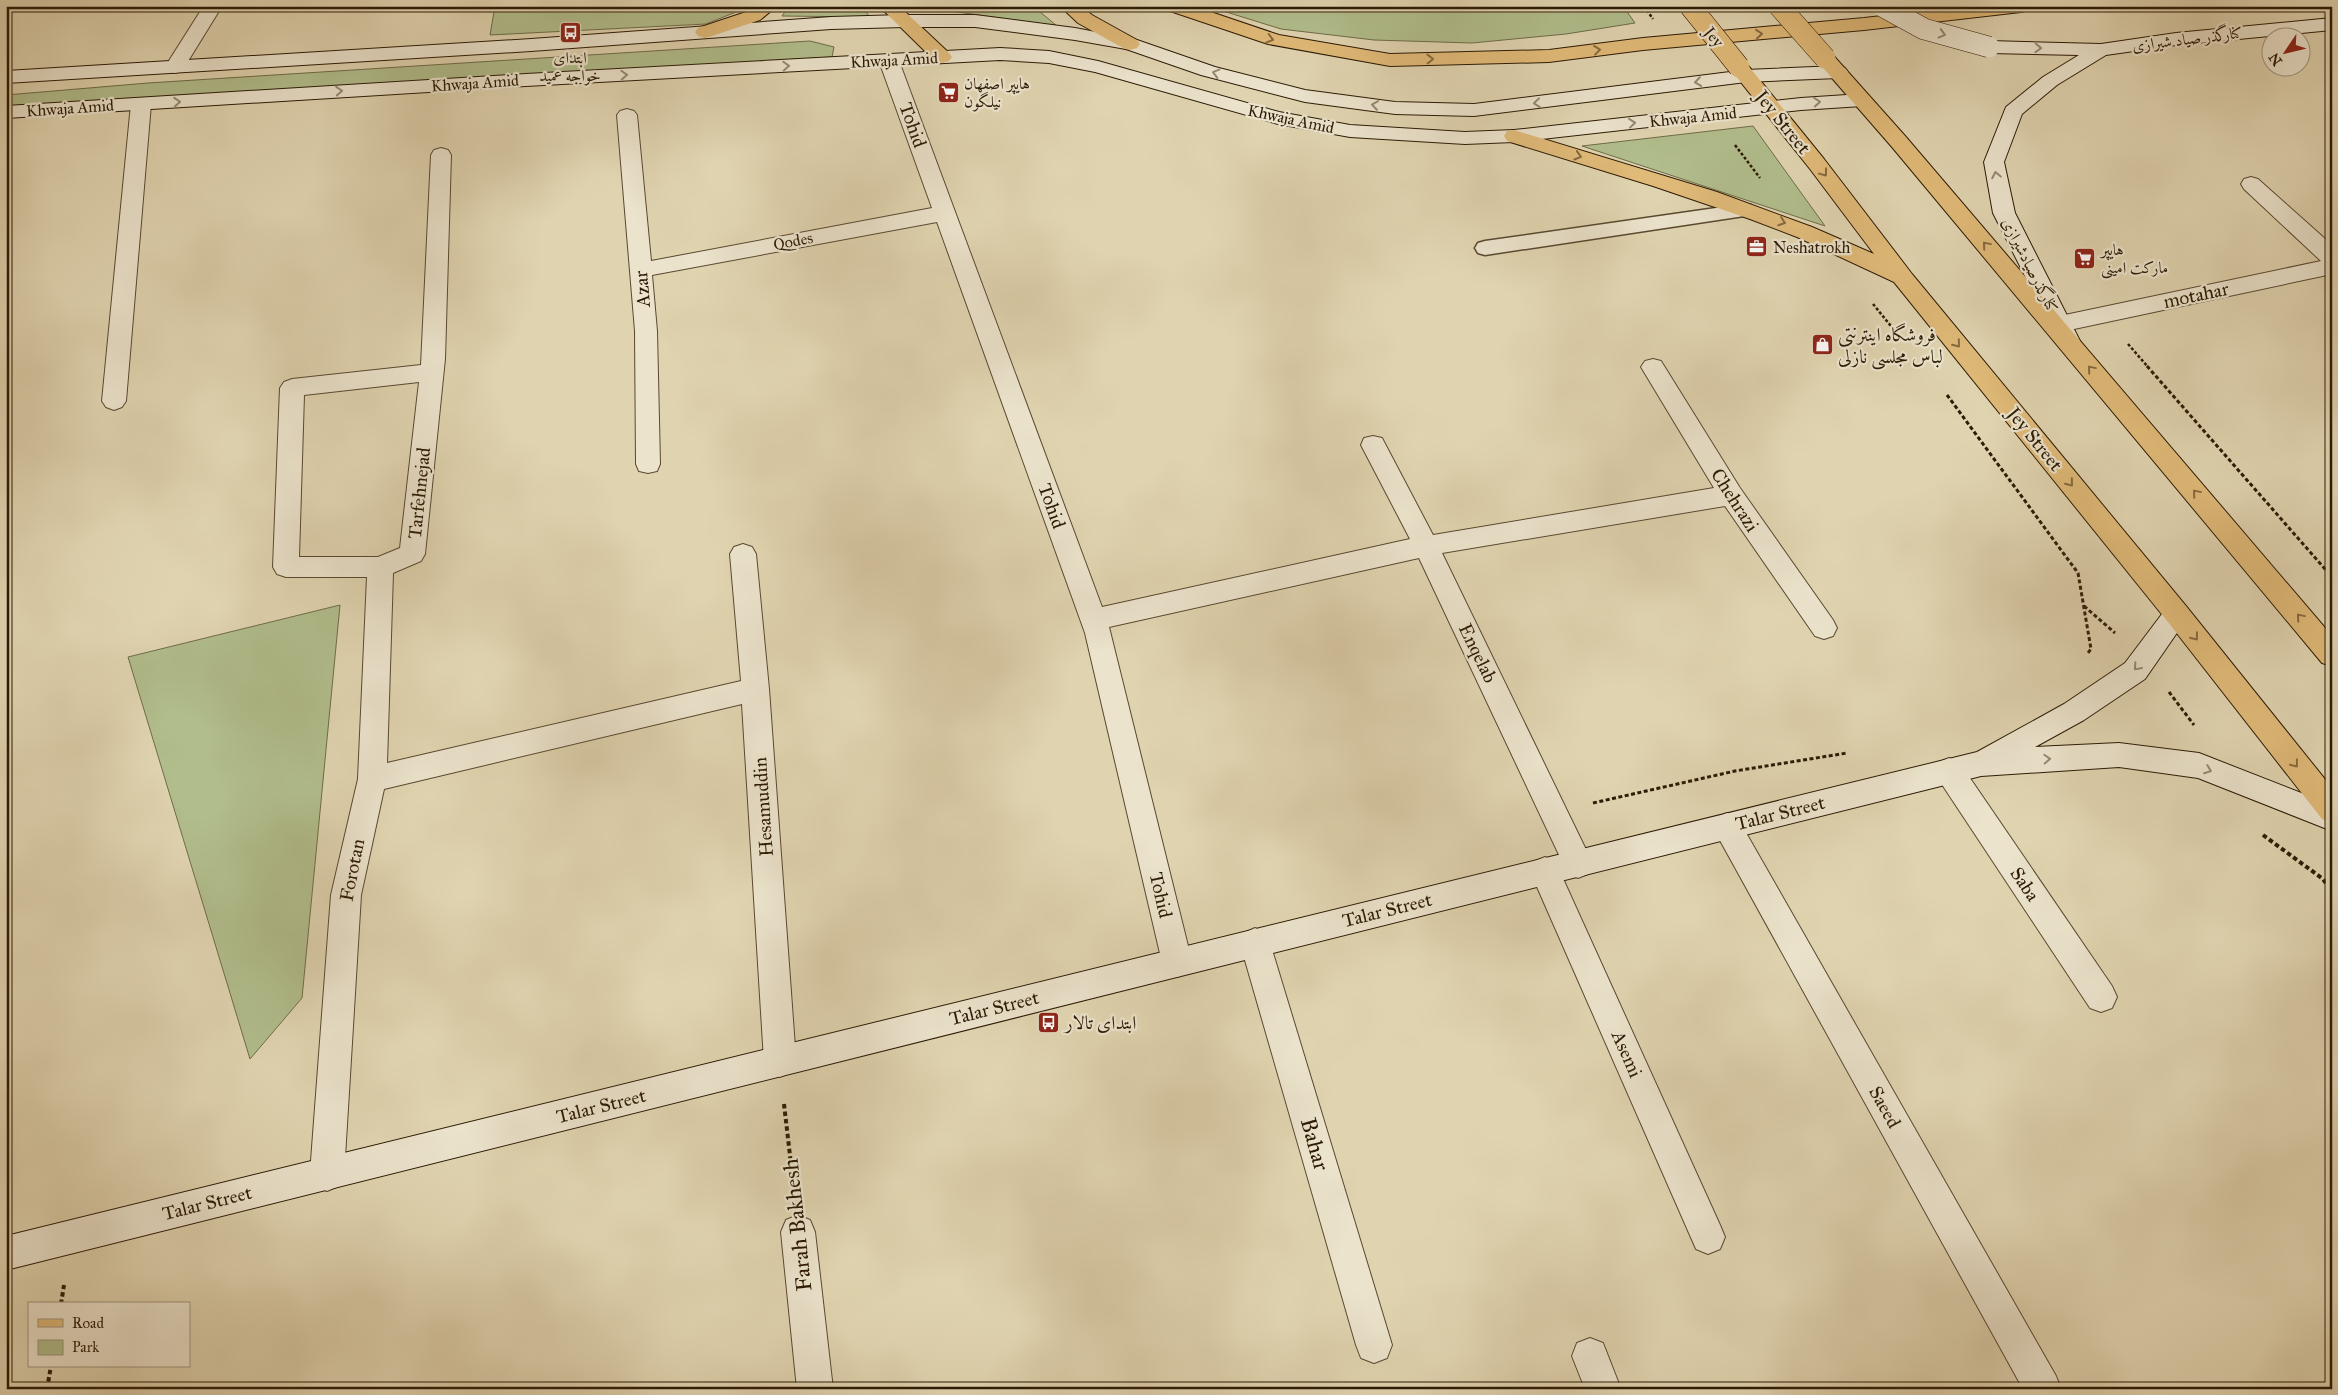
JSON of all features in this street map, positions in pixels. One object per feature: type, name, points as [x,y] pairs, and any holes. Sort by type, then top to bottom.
[{"type":"main road","points":[[704,32],[752,16],[768,6]]},
{"type":"main road","points":[[888,6],[942,58]]},
{"type":"main road","points":[[1069,6],[1084,19],[1130,44]]},
{"type":"main road","points":[[1174,6],[1275,40],[1390,60],[1549,56],[1643,44],[1854,25],[2021,6]]},
{"type":"main road","name":"Jey","points":[[1690,6],[1742,71]]},
{"type":"main road","points":[[1779,6],[1862,100],[2331,652]]},
{"type":"main road","name":"Jey Street","points":[[1742,71],[1904,279],[2177,614],[2332,810]]},
{"type":"main road","points":[[1514,136],[1788,224],[1850,250],[1904,279]]},
{"type":"street","points":[[1882,6],[1924,30],[1989,47],[2101,50]]},
{"type":"street","points":[[175,67],[210,11]]},
{"type":"street","name":"Khwaja Amid","points":[[6,77],[841,22],[904,21],[975,21],[1075,34],[1130,44],[1208,71],[1305,96],[1395,108],[1474,110],[1742,71],[1831,65]]},
{"type":"street","points":[[841,22],[856,42],[856,54],[846,63]]},
{"type":"street","name":"کنارگذر صیاد شیرازی","points":[[2101,50],[2176,39],[2332,24]]},
{"type":"street","name":"کنارگذرصیادشیرازی","points":[[2072,347],[2004,213],[1994,162],[2013,111],[2050,81],[2101,50]]},
{"type":"street","name":"Khwaja Amid","points":[[6,112],[526,80],[1000,54],[1049,57],[1098,67],[1278,118],[1350,131],[1465,138],[1514,136],[1801,104],[1862,100]]},
{"type":"street","name":"Tohid","points":[[889,60],[1098,633],[1177,962]]},
{"type":"street","points":[[114,401],[141,104]]},
{"type":"street","name":"Azar","points":[[626,115],[646,331],[648,464]]},
{"type":"street","name":"Tarfehnejad","points":[[432,372],[292,388],[286,567],[380,567],[412,554],[432,372],[441,155]]},
{"type":"street","points":[[2251,184],[2332,258]]},
{"type":"street","name":"Qodes","points":[[641,270],[945,213]]},
{"type":"street","name":"motahar","points":[[2060,324],[2332,266]]},
{"type":"street","name":"Chehrazi","points":[[1653,367],[1731,495],[1824,628]]},
{"type":"street","name":"Enqelab","points":[[1373,445],[1426,546],[1578,864]]},
{"type":"street","points":[[1093,620],[1426,546],[1731,495]]},
{"type":"street","name":"Hesamuddin","points":[[744,554],[780,1061]]},
{"type":"street","name":"Forotan","points":[[327,1174],[346,895],[372,778],[380,567]]},
{"type":"street","points":[[1981,763],[2074,712],[2135,671],[2177,614]]},
{"type":"street","points":[[372,778],[755,689]]},
{"type":"street","points":[[1981,763],[2119,755],[2199,766],[2332,818]]},
{"type":"street","name":"Talar Street","points":[[6,1253],[1981,763]]},
{"type":"street","name":"Saba","points":[[1949,771],[2101,997]]},
{"type":"street","name":"Saeed","points":[[1728,826],[2043,1389]]},
{"type":"street","name":"Asemi","points":[[1545,871],[1708,1237]]},
{"type":"street","name":"Bahar","points":[[1255,943],[1374,1345]]},
{"type":"street","name":"Farah Bakhesh","points":[[798,1232],[816,1389]]},
{"type":"street","points":[[1590,1356],[1603,1389]]},
{"type":"lane","points":[[1485,248],[1744,210]]},
{"type":"path","points":[[1733,142],[1762,181]]},
{"type":"path","points":[[2103,315],[2332,578]]},
{"type":"path","points":[[2084,606],[2144,658],[2196,727]]},
{"type":"path","points":[[2261,834],[2322,879],[2332,892]]},
{"type":"path","name":"Farah Bakhesh","points":[[780,1061],[798,1232]]},
{"type":"path","points":[[47,1389],[51,1368]]},
{"type":"green space","points":[[495,6],[751,6],[706,24],[490,35]]},
{"type":"green space","points":[[789,6],[861,6],[870,17],[782,16]]},
{"type":"green space","points":[[900,6],[1033,6],[1057,26],[950,11],[905,11]]},
{"type":"green space","points":[[1207,6],[1623,6],[1635,23],[1566,34],[1472,43],[1374,40],[1281,29]]},
{"type":"green space","points":[[810,41],[834,47],[832,57],[6,106],[6,95],[148,83]]},
{"type":"green space","points":[[1753,126],[1825,226],[1582,146]]},
{"type":"green space","points":[[340,605],[302,998],[250,1059],[128,657]]},
{"type":"place","name":"ابتدای خواجه عمید","points":[[570,33]]},
{"type":"place","name":"هایپر اصفهان نیلگون","points":[[948,92]]},
{"type":"place","name":"Neshatrokh","points":[[1757,247]]},
{"type":"place","name":"هایپر مارکت امینی","points":[[2085,258]]},
{"type":"place","name":"فروشگاه اینترنتی لباس مجلسی نازلی","points":[[1822,345]]},
{"type":"place","name":"ابتدای تالار","points":[[1049,1022]]}]
